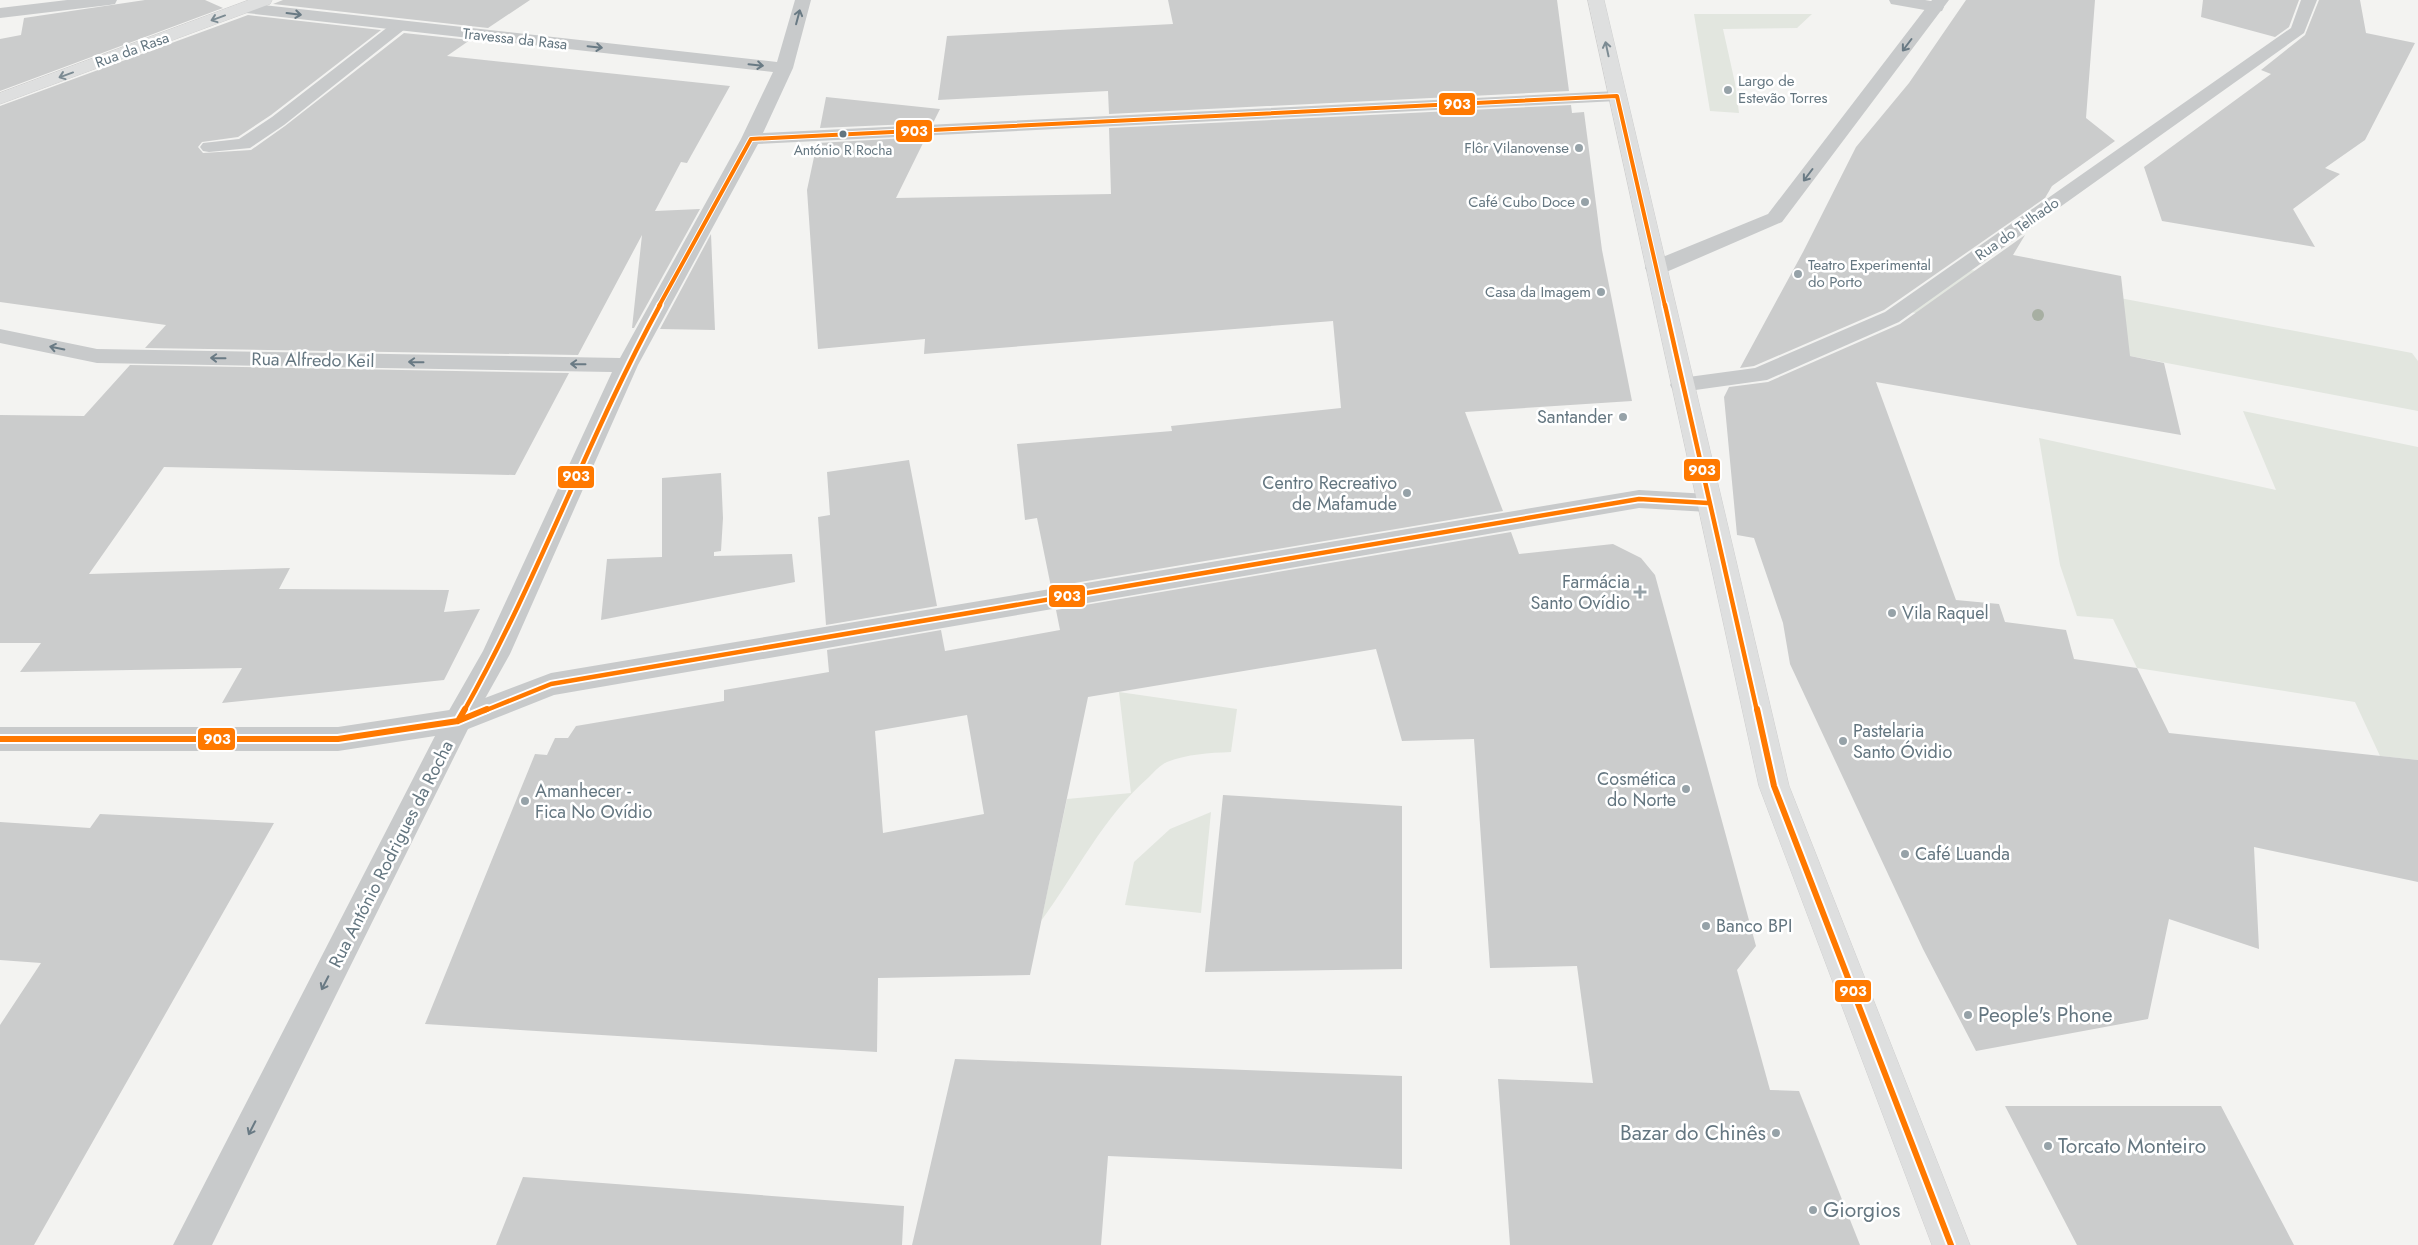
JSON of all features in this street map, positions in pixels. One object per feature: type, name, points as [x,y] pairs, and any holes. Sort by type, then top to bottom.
[{"type":"main road","name":"Rua da Rasa","points":[[0,99],[264,0]]},
{"type":"main road","points":[[1596,0],[1681,385],[1774,786],[1951,1245]]},
{"type":"street","points":[[0,13],[109,0]]},
{"type":"street","name":"Rua António Rodrigues da Rocha","points":[[192,1245],[458,721],[496,654],[627,365],[751,139],[784,68],[802,0]]},
{"type":"street","points":[[1897,0],[1939,3]]},
{"type":"street","points":[[1656,268],[1775,218],[1939,3]]},
{"type":"street","name":"Travessa da Rasa","points":[[246,8],[784,68]]},
{"type":"street","points":[[751,139],[1617,96]]},
{"type":"street","name":"Rua Alfredo Keil","points":[[0,336],[97,356],[627,365]]},
{"type":"street","points":[[0,739],[338,738],[458,721],[551,684],[1639,499],[1708,503]]},
{"type":"lane","name":"Rua do Telhado","points":[[1681,385],[1759,375],[1892,317],[2298,30],[2309,0]]},
{"type":"lane","points":[[210,147],[244,144],[400,26]]},
{"type":"shaded area","points":[[1694,14],[1812,14],[1797,28],[1723,29],[1735,83],[1739,113],[1710,111]]},
{"type":"shaded area","points":[[1971,270],[2412,353],[2418,361],[2418,411],[1911,312]]},
{"type":"shaded area","points":[[2243,411],[2418,447],[2418,760],[2380,756],[2355,702],[2137,668],[2113,619],[2077,616],[2060,565],[2039,438],[2276,490]]},
{"type":"shaded area","points":[[1119,692],[1237,709],[1231,752],[1206,753],[1183,757],[1167,762],[1157,769],[1118,809],[1104,827],[1041,921],[1067,799],[1131,793]]},
{"type":"shaded area","points":[[1211,812],[1201,913],[1125,905],[1134,862],[1170,829]]},
{"type":"building","points":[[145,0],[205,0],[223,8],[0,91],[0,39],[21,35],[24,18]]},
{"type":"building","points":[[283,0],[530,0],[488,28],[273,4]]},
{"type":"building","points":[[1168,0],[1557,0],[1569,91],[1109,114],[1108,91],[938,100],[947,36],[1173,24]]},
{"type":"building","points":[[1966,0],[2095,0],[2086,118],[2115,141],[2052,186],[2045,198],[1884,310],[1754,366],[1740,368],[1803,252],[1856,147],[1909,83]]},
{"type":"building","points":[[2203,0],[2299,0],[2289,27],[2275,37],[2201,17]]},
{"type":"building","points":[[2319,0],[2360,0],[2366,33],[2415,43],[2365,140],[2325,168],[2340,174],[2293,209],[2315,247],[2162,221],[2144,167],[2271,74],[2261,70],[2305,35]]},
{"type":"building","points":[[248,15],[381,30],[271,115],[238,137],[202,142],[198,147],[203,153],[251,150],[285,126],[404,33],[470,40],[447,56],[730,86],[687,163],[681,162],[655,211],[700,209],[634,328],[632,328],[642,235],[578,355],[145,348],[166,325],[0,302],[0,106]]},
{"type":"building","points":[[826,97],[940,109],[933,123],[820,128]]},
{"type":"building","points":[[1571,105],[1572,113],[1584,112],[1602,250],[1632,401],[1465,412],[1503,511],[1051,587],[1037,518],[1025,520],[1017,444],[1172,431],[1171,426],[1341,408],[1333,321],[924,354],[925,339],[818,349],[807,190],[817,143],[926,137],[896,198],[1111,194],[1109,128]]},
{"type":"building","points":[[711,234],[715,330],[660,329]]},
{"type":"building","points":[[2025,235],[2013,255],[2121,276],[2130,356],[2164,363],[2181,435],[1876,382],[1956,600],[1999,604],[2005,622],[2066,630],[2074,659],[2137,668],[2169,733],[2418,760],[2418,882],[2254,847],[2259,949],[2169,919],[2148,1019],[1976,1051],[1923,949],[1790,664],[1783,623],[1754,538],[1737,535],[1724,397],[1729,387],[1768,382],[1900,324]]},
{"type":"building","points":[[130,365],[569,373],[515,475],[164,467],[89,574],[290,568],[279,589],[449,590],[444,612],[480,609],[444,680],[222,703],[242,668],[20,672],[41,643],[0,643],[0,415],[84,416]]},
{"type":"building","points":[[909,460],[937,606],[826,625],[818,517],[830,515],[827,472]]},
{"type":"building","points":[[721,473],[723,518],[721,551],[714,552],[714,556],[792,554],[795,582],[601,620],[607,559],[662,557],[662,478]]},
{"type":"building","points":[[1511,532],[1519,554],[1613,544],[1641,558],[1655,575],[1756,946],[1737,970],[1770,1090],[1799,1091],[1860,1245],[1510,1245],[1498,1079],[1593,1083],[1577,966],[1490,968],[1474,739],[1402,741],[1376,649],[1088,697],[1030,975],[878,978],[877,1052],[425,1024],[535,754],[547,755],[555,738],[568,738],[576,726],[724,701],[724,690],[829,672],[827,650],[941,630],[945,651],[1060,630],[1056,610]],"holes":[[[967,715],[984,814],[883,833],[875,731]]]},
{"type":"building","points":[[1223,795],[1402,806],[1402,969],[1205,972]]},
{"type":"building","points":[[100,814],[274,823],[34,1245],[0,1245],[0,1025],[41,963],[0,960],[0,822],[90,828]]},
{"type":"building","points":[[955,1059],[1402,1076],[1402,1169],[1108,1156],[1101,1245],[912,1245]]},
{"type":"building","points":[[2005,1106],[2221,1106],[2294,1245],[2077,1245]]},
{"type":"building","points":[[523,1177],[904,1206],[902,1245],[496,1245]]},
{"type":"transit line","name":"903","points":[[458,721],[496,654],[627,365],[751,139],[1617,96],[1774,786],[1951,1245]]},
{"type":"transit line","name":"903","points":[[0,739],[338,739],[458,721],[551,684],[1639,499],[1708,503]]},
{"type":"place","name":"Largo de Estevão Torres","points":[[1728,90]]},
{"type":"place","name":"António R Rocha","points":[[843,134]]},
{"type":"place","name":"Flôr Vilanovense","points":[[1579,148]]},
{"type":"place","name":"Café Cubo Doce","points":[[1585,202]]},
{"type":"place","name":"Teatro Experimental do Porto","points":[[1798,274]]},
{"type":"place","name":"Casa da Imagem","points":[[1601,292]]},
{"type":"place","name":"Santander","points":[[1623,417]]},
{"type":"place","name":"Centro Recreativo de Mafamude","points":[[1407,493]]},
{"type":"place","name":"Farmácia Santo Ovídio","points":[[1640,592]]},
{"type":"place","name":"Vila Raquel","points":[[1892,613]]},
{"type":"place","name":"Pastelaria Santo Óvidio","points":[[1843,741]]},
{"type":"place","name":"Cosmética do Norte","points":[[1686,789]]},
{"type":"place","name":"Amanhecer - Fica No Ovídio","points":[[525,801]]},
{"type":"place","name":"Café Luanda","points":[[1905,854]]},
{"type":"place","name":"Banco BPI","points":[[1706,926]]},
{"type":"place","name":"People's Phone","points":[[1968,1015]]},
{"type":"place","name":"Bazar do Chinês","points":[[1776,1133]]},
{"type":"place","name":"Torcato Monteiro","points":[[2048,1146]]},
{"type":"place","name":"Giorgios","points":[[1813,1210]]}]
